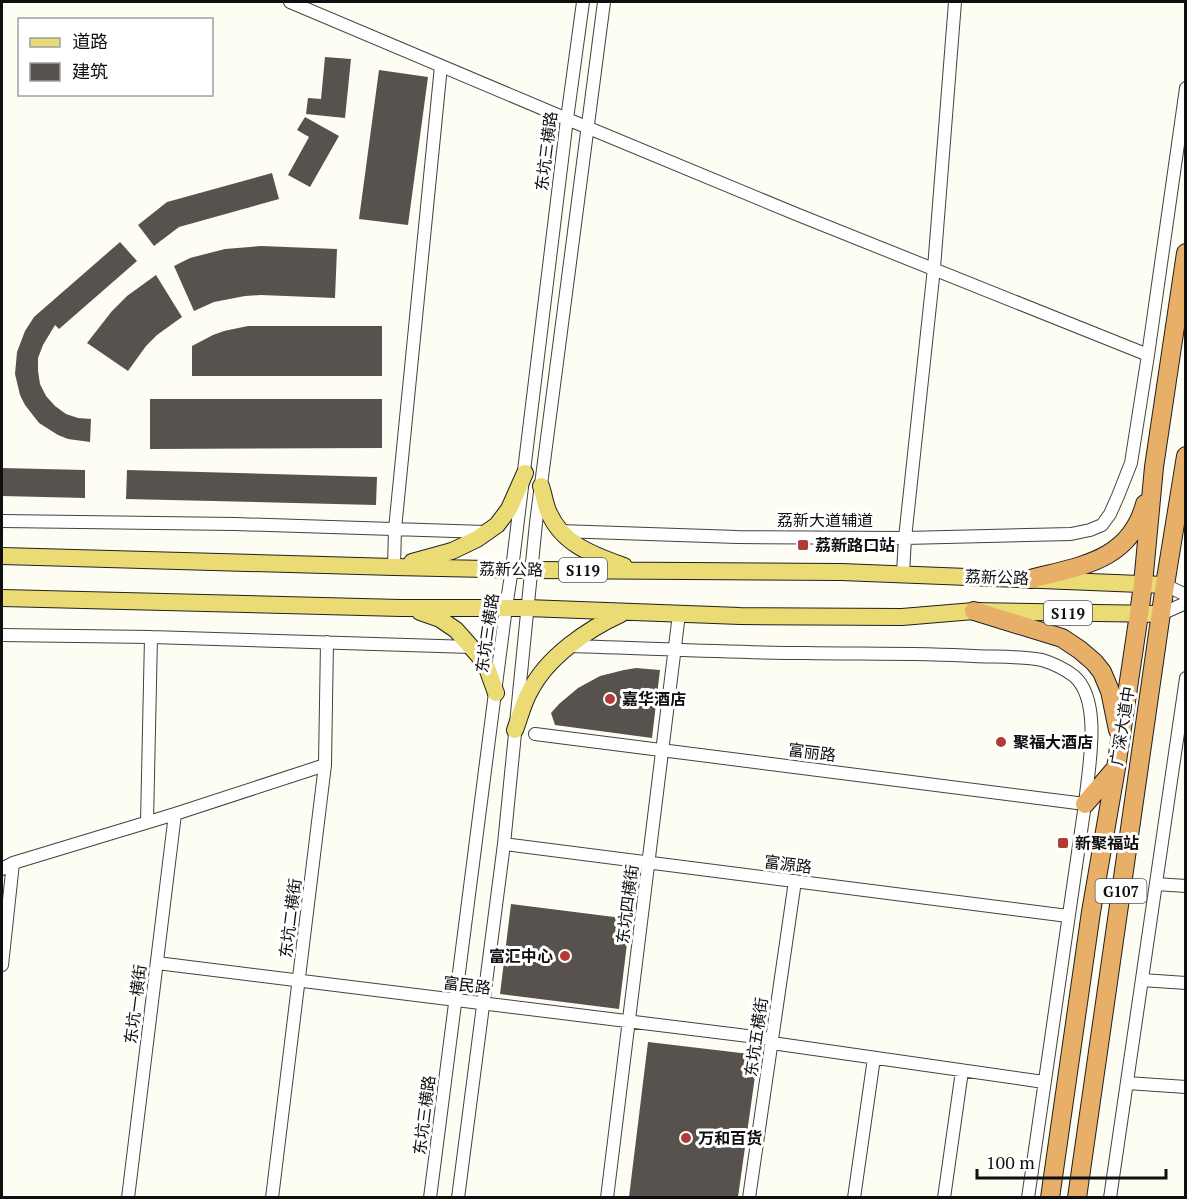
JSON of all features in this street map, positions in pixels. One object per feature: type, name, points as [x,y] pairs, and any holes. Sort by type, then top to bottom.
[{"type":"highway","name":"广深大道中","points":[[1050,1197],[1091,912],[1120,744],[1139,614],[1154,467],[1185,253]]},
{"type":"highway","name":"广深大道中","points":[[1077,1197],[1185,456]]},
{"type":"highway","points":[[1031,579],[1099,560],[1122,544],[1141,517],[1154,467]]},
{"type":"highway","points":[[974,611],[1062,638],[1094,662],[1102,672],[1110,691],[1120,744]]},
{"type":"highway","points":[[1085,804],[1116,768]]},
{"type":"main road","points":[[394,567],[452,550],[497,525],[509,509],[525,473]]},
{"type":"main road","points":[[541,486],[549,513],[567,538],[580,548],[636,570]]},
{"type":"main road","name":"荔新公路","points":[[2,556],[531,570],[903,573],[1165,585]]},
{"type":"main road","name":"荔新公路","points":[[2,598],[408,608],[506,607],[679,614],[839,617],[902,617],[974,611],[1161,614]]},
{"type":"main road","points":[[408,608],[440,619],[456,630],[487,668],[496,693]]},
{"type":"main road","points":[[515,730],[530,690],[543,671],[585,633],[625,612]]},
{"type":"street","points":[[290,2],[796,214],[1148,355],[1185,88]]},
{"type":"street","name":"东坑三横路","points":[[430,1197],[506,607],[513,569],[583,2]]},
{"type":"street","points":[[458,1197],[504,844],[541,486],[604,2]]},
{"type":"street","points":[[903,573],[934,268],[955,2]]},
{"type":"street","points":[[394,567],[395,529],[441,66]]},
{"type":"street","name":"荔新大道辅道","points":[[560,531],[737,537],[905,538],[1031,536],[1090,531],[1102,525],[1110,514],[1131,463],[1148,355]]},
{"type":"street","points":[[2,520],[485,532]]},
{"type":"street","points":[[1165,585],[1185,595]]},
{"type":"street","points":[[1161,614],[1185,603]]},
{"type":"street","name":"东坑四横街","points":[[607,1197],[679,614]]},
{"type":"street","points":[[2,635],[151,637],[471,647]]},
{"type":"street","points":[[147,822],[151,637]]},
{"type":"street","name":"东坑二横街","points":[[272,1197],[325,765],[327,642]]},
{"type":"street","points":[[569,646],[804,653],[897,653],[1014,658],[1043,661],[1075,677],[1085,690],[1092,725],[1085,804],[1028,1197]]},
{"type":"street","points":[[1110,1197],[1156,884],[1180,752],[1185,678]]},
{"type":"street","name":"富丽路","points":[[535,734],[1085,804]]},
{"type":"street","points":[[2,965],[7,866],[325,765]]},
{"type":"street","name":"东坑一横街","points":[[128,1197],[175,814]]},
{"type":"street","name":"富源路","points":[[504,844],[1068,916]]},
{"type":"street","name":"东坑五横街","points":[[749,1197],[795,881]]},
{"type":"street","points":[[1156,884],[1185,886]]},
{"type":"street","name":"富民路","points":[[157,963],[629,1021],[1044,1083]]},
{"type":"street","points":[[1142,980],[1185,983]]},
{"type":"street","points":[[854,1197],[874,1058]]},
{"type":"street","points":[[944,1197],[962,1071]]},
{"type":"street","points":[[1127,1083],[1185,1087]]},
{"type":"building","points":[[325,57],[351,59],[345,118],[306,114],[308,98],[321,99]]},
{"type":"building","points":[[379,70],[428,77],[408,225],[359,219]]},
{"type":"building","points":[[305,117],[339,136],[310,187],[288,175],[309,137],[297,130]]},
{"type":"building","points":[[272,173],[279,199],[179,227],[154,246],[138,225],[167,202]]},
{"type":"building","points":[[120,242],[137,261],[59,329],[55,325],[38,358],[40,384],[46,396],[66,414],[91,419],[90,442],[68,439],[39,423],[25,405],[15,374],[17,352],[25,331],[34,317]]},
{"type":"building","points":[[261,246],[337,249],[335,298],[245,296],[214,302],[194,311],[174,266],[190,258],[225,249]]},
{"type":"building","points":[[156,275],[182,317],[146,346],[128,371],[87,343],[127,296]]},
{"type":"building","points":[[248,326],[382,326],[382,376],[192,376],[192,346],[224,331]]},
{"type":"building","points":[[150,399],[382,399],[382,448],[150,449]]},
{"type":"building","points":[[2,468],[85,470],[85,498],[2,496]]},
{"type":"building","points":[[127,470],[377,477],[376,505],[126,499]]},
{"type":"building","name":"嘉华酒店","points":[[636,668],[660,670],[652,738],[555,725],[551,713],[578,688],[600,676]]},
{"type":"building","name":"富汇中心","points":[[511,904],[630,919],[619,1009],[500,994]]},
{"type":"building","name":"万和百货","points":[[648,1042],[758,1055],[738,1197],[629,1197]]},
{"type":"place","name":"荔新路口站","points":[[803,545]]},
{"type":"place","name":"嘉华酒店","points":[[610,699]]},
{"type":"place","name":"聚福大酒店","points":[[1001,742]]},
{"type":"place","name":"新聚福站","points":[[1063,843]]},
{"type":"place","name":"富汇中心","points":[[565,956]]},
{"type":"place","name":"万和百货","points":[[686,1138]]}]
